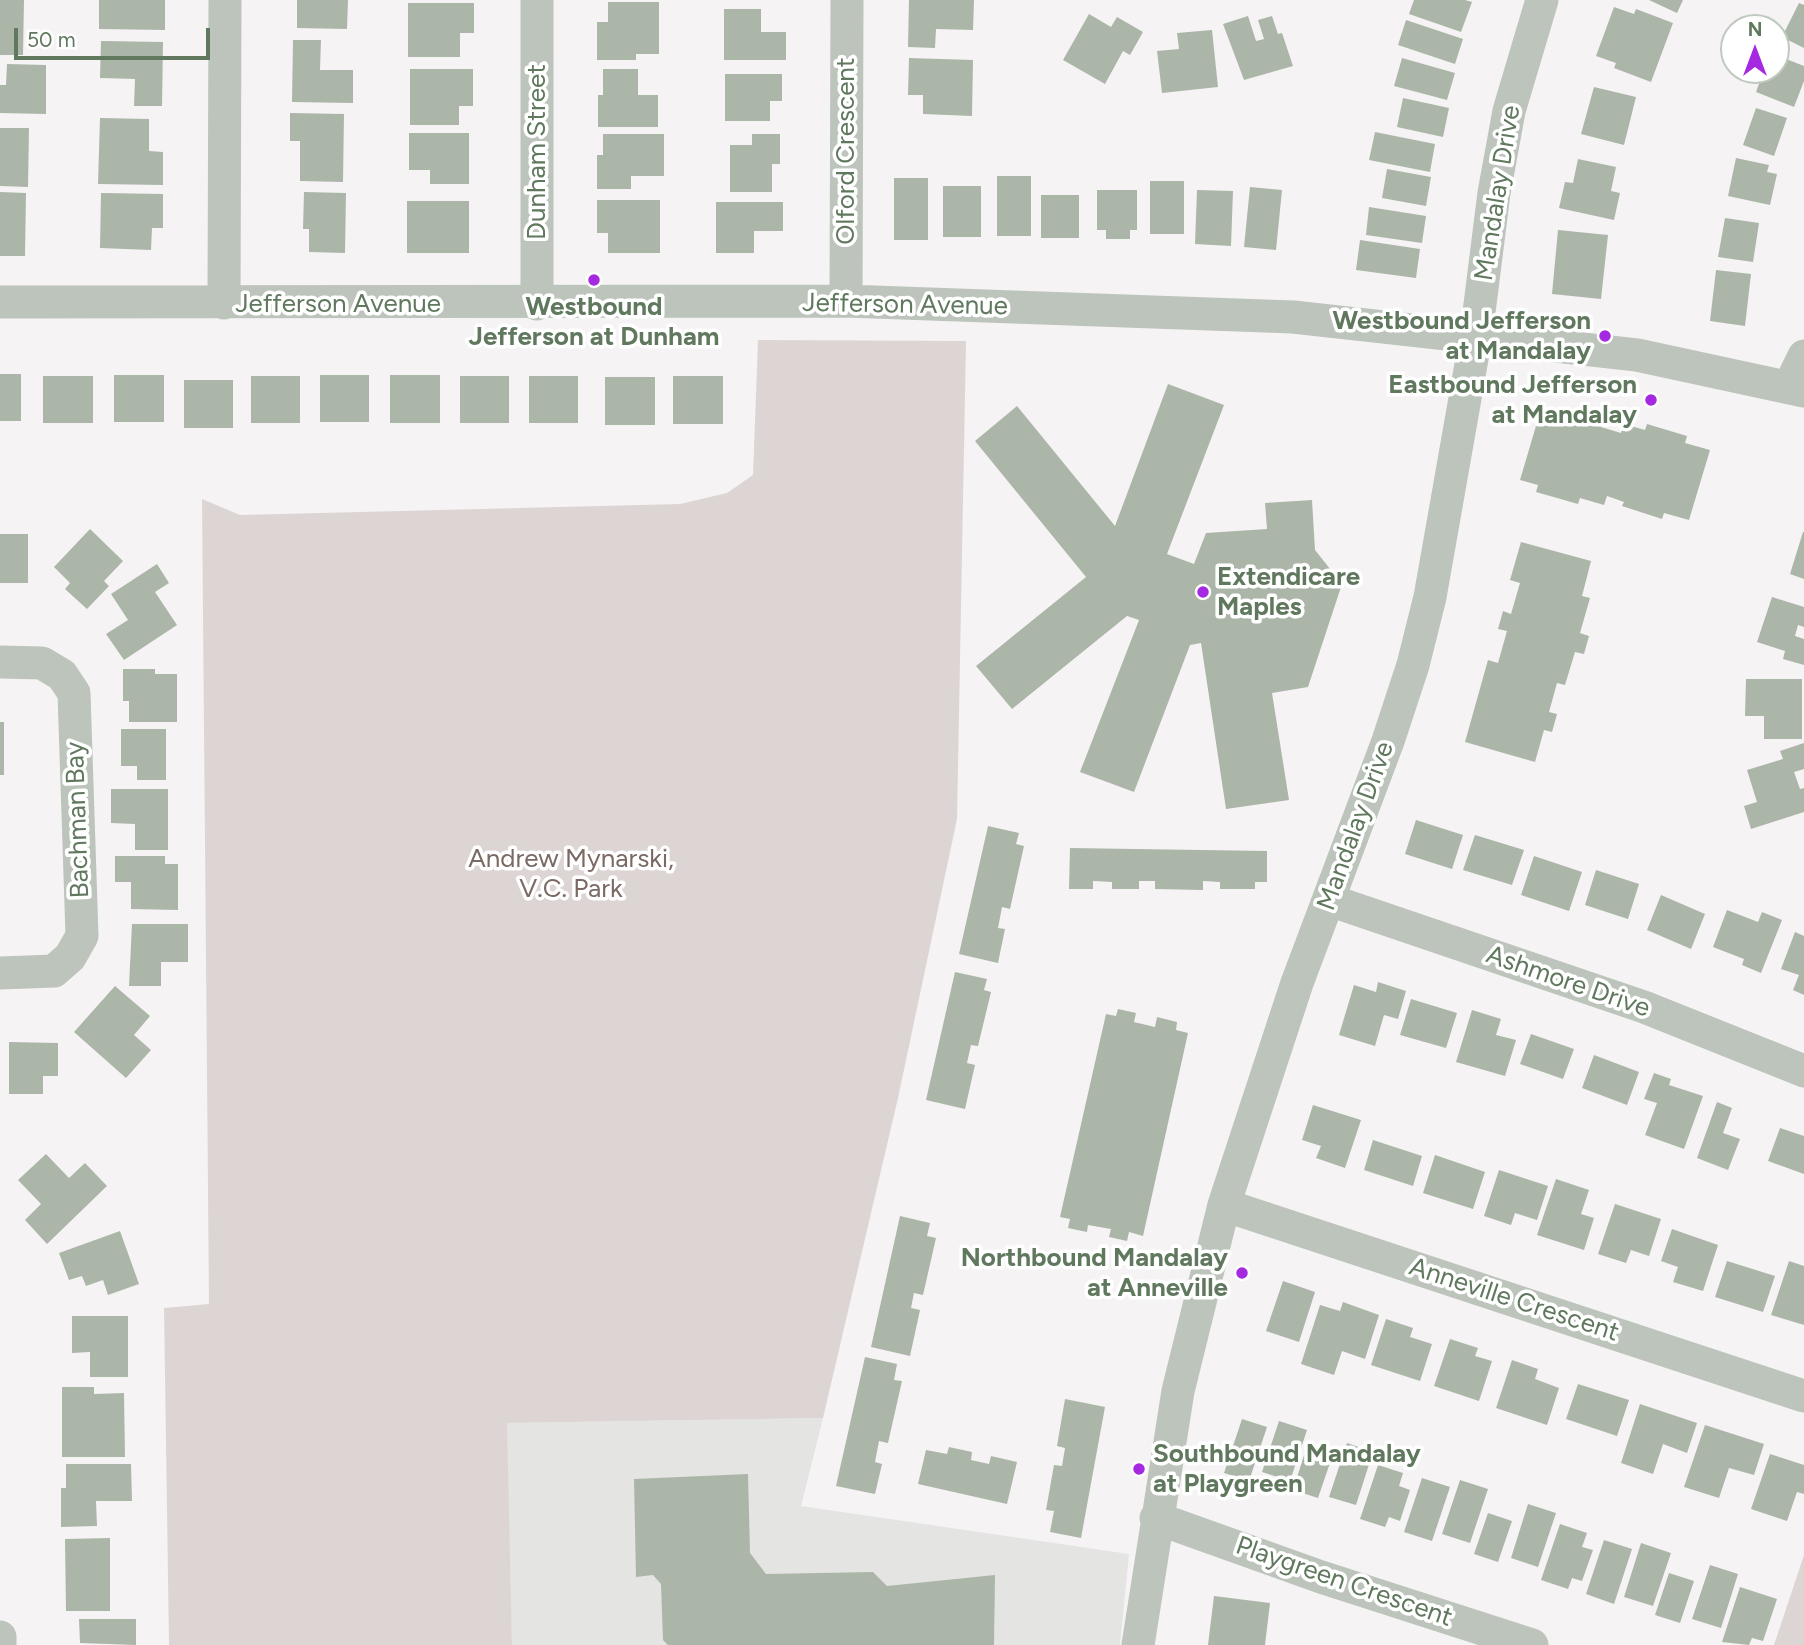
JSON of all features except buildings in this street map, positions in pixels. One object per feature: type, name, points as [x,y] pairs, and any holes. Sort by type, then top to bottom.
[{"type":"street","points":[[224,303],[225,0]]},
{"type":"street","name":"Dunham Street","points":[[537,0],[537,304]]},
{"type":"street","name":"Olford Crescent","points":[[846,301],[847,0]]},
{"type":"street","name":"Mandalay Drive","points":[[1138,1645],[1156,1517],[1178,1391],[1224,1205],[1265,1077],[1413,665],[1441,552],[1476,336],[1494,193],[1509,111],[1542,0]]},
{"type":"street","name":"Jefferson Avenue","points":[[0,302],[537,304],[846,301],[1293,317],[1637,355],[1797,389]]},
{"type":"street","points":[[1797,389],[1804,356]]},
{"type":"street","name":"Bachman Bay","points":[[0,662],[42,663],[62,675],[75,693],[82,936],[70,957],[54,971],[0,973]]},
{"type":"street","name":"Ashmore Drive","points":[[1329,900],[1644,1007],[1804,1071]]},
{"type":"street","name":"Anneville Crescent","points":[[1224,1205],[1804,1396]]},
{"type":"street","name":"Playgreen Crescent","points":[[1156,1517],[1488,1638],[1532,1645]]},
{"type":"street","points":[[0,1637],[0,1645]]},
{"type":"shaded area","points":[[823,1418],[801,1506],[1129,1554],[1120,1645],[512,1645],[506,1423]]},
{"type":"green space","name":"Andrew Mynarski, V.C. Park","points":[[758,340],[966,341],[957,819],[898,1098],[823,1418],[507,1423],[512,1645],[169,1645],[164,1308],[209,1304],[202,499],[240,515],[680,504],[727,493],[753,475]]},
{"type":"green space","points":[[1804,1555],[1804,1645],[1774,1645]]},
{"type":"place","name":"Westbound Jefferson at Dunham","points":[[594,280]]},
{"type":"place","name":"Westbound Jefferson at Mandalay","points":[[1605,336]]},
{"type":"place","name":"Eastbound Jefferson at Mandalay","points":[[1651,400]]},
{"type":"place","name":"Extendicare Maples","points":[[1203,592]]},
{"type":"place","name":"Northbound Mandalay at Anneville","points":[[1242,1273]]},
{"type":"place","name":"Southbound Mandalay at Playgreen","points":[[1139,1469]]}]
